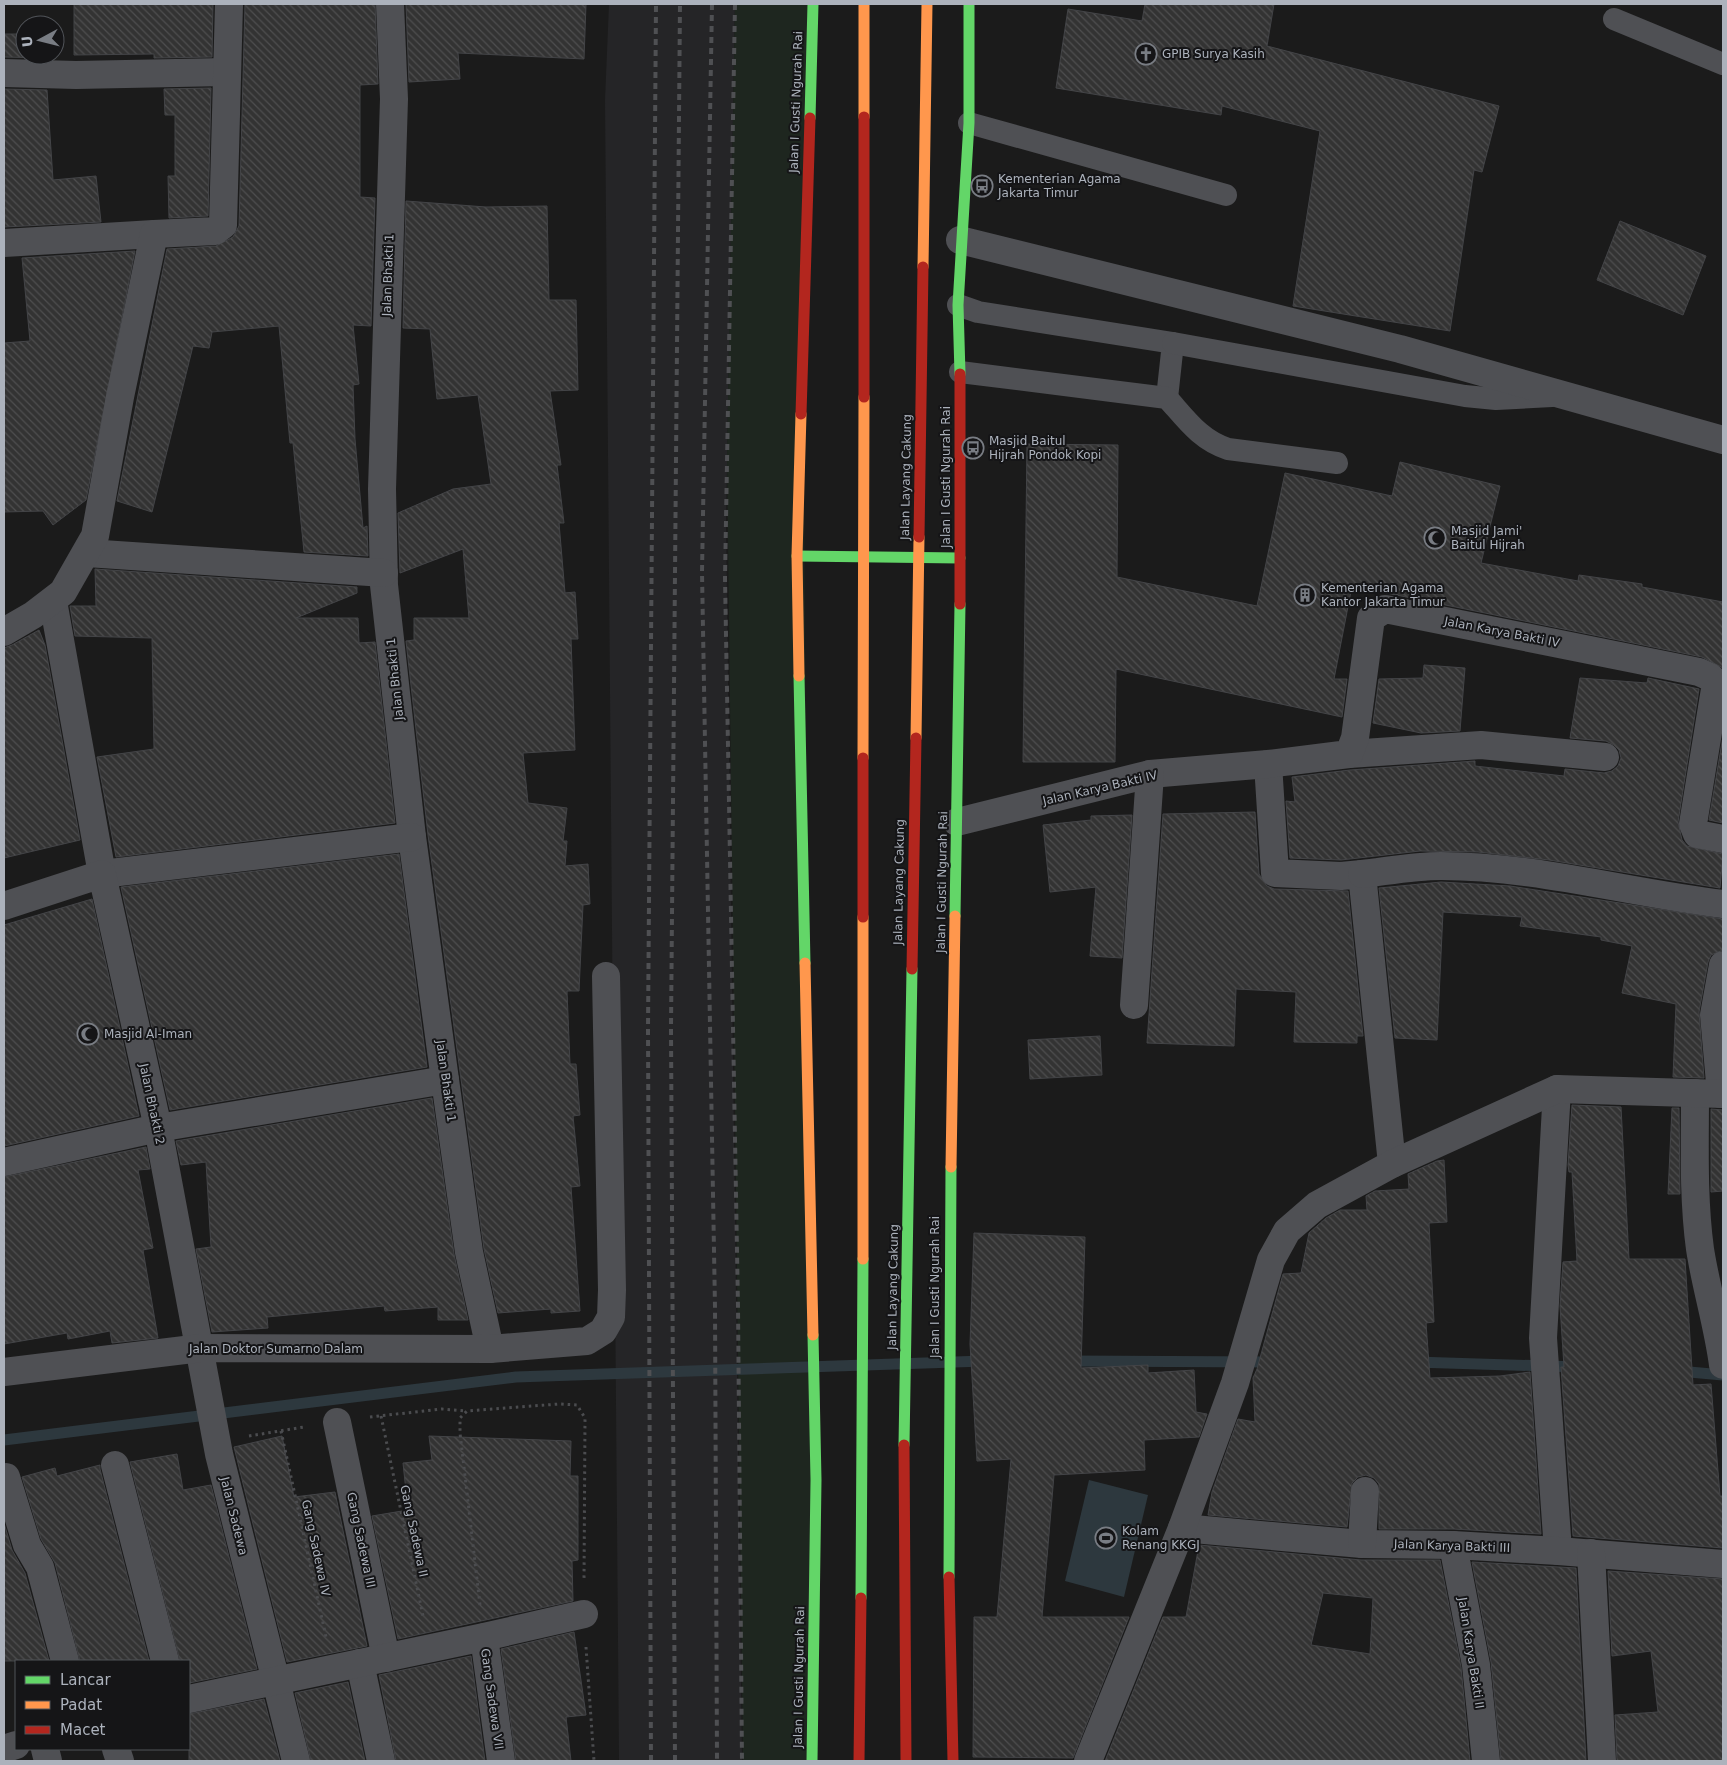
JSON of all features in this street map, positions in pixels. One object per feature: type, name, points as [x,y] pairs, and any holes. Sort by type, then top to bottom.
[{"type":"main road","name":"Jalan I Gusti Ngurah Rai","points":[[812,1761],[816,1480],[797,556],[813,4]]},
{"type":"main road","points":[[859,1761],[863,1467],[864,4]]},
{"type":"main road","name":"Jalan Layang Cakung","points":[[906,1761],[904,1474],[927,4]]},
{"type":"main road","name":"Jalan I Gusti Ngurah Rai","points":[[953,1761],[950,1666],[948,1215],[957,822],[960,558],[958,305],[960,240],[969,123],[969,4]]},
{"type":"main road","points":[[797,556],[960,558]]},
{"type":"street","points":[[4,243],[215,231],[223,225],[229,4]]},
{"type":"street","name":"Jalan Bhakti 1","points":[[390,4],[394,99],[382,489],[384,573],[412,837],[445,1080],[469,1252],[490,1349]]},
{"type":"street","points":[[4,73],[76,75],[226,72]]},
{"type":"street","points":[[4,632],[63,592],[95,536],[120,397],[154,234]]},
{"type":"street","points":[[960,240],[1400,349],[1723,440]]},
{"type":"street","points":[[87,553],[384,573]]},
{"type":"street","name":"Jalan Bhakti 2","points":[[52,601],[102,874],[158,1128],[200,1348]]},
{"type":"street","name":"Jalan Karya Bakti IV","points":[[957,822],[1150,774],[1268,764],[1349,754],[1355,738],[1371,618],[1385,609],[1699,672],[1710,677],[1716,683],[1693,824],[1697,834],[1723,839]]},
{"type":"street","points":[[1349,754],[1481,745],[1605,757]]},
{"type":"street","points":[[1268,764],[1276,873],[1341,876],[1440,866],[1498,870],[1570,879],[1723,904]]},
{"type":"street","points":[[1134,1005],[1150,774]]},
{"type":"street","points":[[4,906],[102,874],[412,837]]},
{"type":"street","points":[[1362,874],[1392,1164]]},
{"type":"street","points":[[1088,1761],[1182,1528],[1235,1384],[1271,1260],[1287,1230],[1317,1205],[1392,1164],[1557,1089],[1722,1094],[1714,1015],[1723,965]]},
{"type":"street","name":"Jalan Doktor Sumarno Dalam","points":[[4,1372],[200,1348],[490,1349],[587,1341],[603,1331],[610,1317],[612,1281],[606,976]]},
{"type":"street","points":[[4,1162],[158,1128],[445,1080]]},
{"type":"street","points":[[1557,1089],[1543,1338],[1558,1551]]},
{"type":"street","points":[[1695,1093],[1694,1175],[1698,1231],[1723,1361]]},
{"type":"street","name":"Jalan Sadewa","points":[[200,1348],[219,1454],[274,1682],[296,1761]]},
{"type":"street","name":"Gang Sadewa III","points":[[337,1422],[373,1661],[381,1761]]},
{"type":"street","points":[[115,1465],[165,1660]]},
{"type":"street","points":[[6,1477],[27,1545],[40,1567],[66,1660]]},
{"type":"street","points":[[1362,1544],[1365,1491]]},
{"type":"street","name":"Jalan Karya Bakti III","points":[[1182,1528],[1362,1544],[1453,1545],[1591,1553],[1723,1564]]},
{"type":"street","name":"Jalan Karya Bakti II","points":[[1453,1545],[1476,1665],[1486,1761]]},
{"type":"street","points":[[1591,1553],[1602,1761]]},
{"type":"street","points":[[190,1699],[430,1649],[584,1614]]},
{"type":"street","name":"Gang Sadewa VII","points":[[484,1637],[501,1761]]},
{"type":"lane","points":[[1614,19],[1723,64]]},
{"type":"lane","points":[[969,123],[1226,195]]},
{"type":"lane","points":[[958,305],[978,312],[1173,343],[1465,396],[1496,399],[1567,396]]},
{"type":"lane","points":[[1167,398],[1173,343]]},
{"type":"lane","points":[[960,372],[1167,398],[1201,435],[1212,444],[1228,449],[1337,463]]},
{"type":"path","points":[[484,1637],[460,1433],[460,1418],[467,1411],[559,1404],[577,1405],[585,1418],[584,1614],[594,1761]]},
{"type":"path","name":"Gang Sadewa II","points":[[381,1416],[430,1649]]},
{"type":"path","name":"Gang Sadewa IV","points":[[282,1431],[333,1669]]},
{"type":"shaded area","points":[[609,4],[735,4],[726,522],[742,1761],[619,1761],[605,100]]},
{"type":"shaded area","points":[[735,4],[813,4],[803,309],[812,1761],[743,1761],[727,457]]},
{"type":"shaded area","name":"Kolam Renang KKGJ","points":[[1089,1480],[1148,1495],[1124,1597],[1065,1581]]},
{"type":"building","points":[[74,4],[213,4],[212,57],[154,58],[154,54],[74,55]]},
{"type":"building","points":[[245,4],[375,4],[378,84],[360,85],[360,197],[375,198],[371,326],[353,325],[359,384],[353,385],[355,439],[363,528],[367,526],[368,556],[304,552],[293,443],[290,443],[279,326],[212,332],[209,348],[193,346],[152,512],[117,501],[167,249],[216,246],[233,237],[239,226]]},
{"type":"building","points":[[406,4],[586,4],[584,59],[458,53],[460,79],[409,82]]},
{"type":"building","points":[[1145,4],[1274,4],[1267,46],[1499,106],[1482,172],[1474,170],[1450,331],[1293,306],[1320,131],[1222,106],[1221,115],[1056,88],[1068,9],[1142,21]]},
{"type":"building","points":[[4,34],[15,34],[15,57],[4,57]]},
{"type":"building","points":[[211,88],[208,216],[169,218],[168,176],[175,176],[175,115],[165,115],[164,89]]},
{"type":"building","points":[[4,89],[47,90],[53,180],[96,176],[101,222],[4,227]]},
{"type":"building","points":[[406,201],[486,207],[547,206],[549,300],[576,300],[578,390],[550,391],[561,465],[557,465],[564,523],[559,523],[565,593],[575,592],[578,639],[571,639],[575,750],[523,753],[528,803],[567,808],[563,841],[567,841],[565,866],[588,864],[590,904],[583,905],[579,991],[567,991],[570,1064],[576,1064],[580,1115],[573,1116],[580,1186],[571,1187],[580,1311],[551,1313],[551,1309],[498,1313],[484,1249],[428,835],[406,641],[414,640],[414,618],[469,618],[463,549],[400,573],[398,513],[453,489],[491,484],[478,395],[437,399],[430,329],[403,328]]},
{"type":"building","points":[[1620,221],[1706,256],[1683,315],[1597,280]]},
{"type":"building","points":[[135,251],[86,500],[53,525],[43,511],[4,512],[4,343],[30,341],[22,258]]},
{"type":"building","points":[[1027,444],[1118,445],[1117,577],[1257,606],[1285,473],[1392,496],[1400,462],[1500,486],[1481,563],[1578,581],[1579,575],[1642,584],[1642,587],[1723,602],[1723,668],[1702,657],[1352,586],[1334,679],[1347,679],[1342,717],[1116,669],[1115,762],[1023,762]]},
{"type":"building","points":[[95,569],[357,587],[357,593],[296,618],[358,618],[359,643],[375,642],[395,823],[116,857],[97,757],[154,749],[152,638],[75,636],[70,606],[96,606]]},
{"type":"building","points":[[39,630],[45,645],[80,840],[4,858],[4,648]]},
{"type":"building","points":[[1424,665],[1465,668],[1460,731],[1421,733],[1373,723],[1379,679],[1423,678]]},
{"type":"building","points":[[1580,678],[1647,683],[1648,678],[1699,689],[1678,822],[1682,840],[1687,846],[1723,854],[1720,888],[1549,860],[1478,852],[1420,851],[1341,860],[1290,858],[1286,801],[1295,802],[1292,777],[1350,770],[1475,761],[1475,766],[1564,776],[1565,769],[1604,773],[1612,771],[1618,766],[1621,758],[1619,750],[1614,745],[1606,741],[1570,738]]},
{"type":"building","points":[[1723,736],[1723,823],[1709,820]]},
{"type":"building","points":[[1255,812],[1259,874],[1267,886],[1274,889],[1348,891],[1363,1036],[1357,1036],[1357,1043],[1294,1042],[1296,992],[1236,989],[1234,1046],[1147,1043],[1163,814]]},
{"type":"building","points":[[1132,815],[1122,958],[1090,956],[1096,887],[1050,892],[1043,825],[1091,820],[1091,816]]},
{"type":"building","points":[[399,854],[427,1067],[170,1110],[121,887]]},
{"type":"building","points":[[1441,882],[1510,886],[1723,919],[1723,950],[1711,955],[1708,962],[1699,1012],[1704,1078],[1673,1077],[1676,1004],[1622,993],[1632,946],[1601,940],[1601,937],[1520,926],[1522,917],[1443,912],[1437,1040],[1395,1038],[1379,888]]},
{"type":"building","points":[[92,899],[139,1116],[4,1146],[4,925]]},
{"type":"building","points":[[1100,1036],[1102,1075],[1030,1079],[1028,1040]]},
{"type":"building","points":[[432,1098],[454,1254],[468,1320],[438,1320],[438,1307],[385,1311],[384,1306],[267,1317],[268,1328],[212,1332],[196,1249],[211,1247],[206,1162],[181,1165],[176,1141]]},
{"type":"building","points":[[1572,1105],[1621,1107],[1629,1259],[1685,1259],[1693,1385],[1711,1384],[1720,1496],[1723,1496],[1723,1548],[1573,1536],[1561,1367],[1564,1367],[1560,1306],[1563,1262],[1577,1261],[1572,1172],[1569,1172],[1568,1165]]},
{"type":"building","points":[[1672,1108],[1679,1108],[1680,1194],[1668,1194]]},
{"type":"building","points":[[1711,1109],[1723,1110],[1723,1191],[1711,1192]]},
{"type":"building","points":[[146,1147],[150,1169],[138,1170],[153,1248],[143,1250],[158,1338],[112,1343],[110,1331],[68,1339],[67,1333],[4,1344],[4,1177]]},
{"type":"building","points":[[1444,1160],[1447,1222],[1429,1223],[1434,1322],[1426,1323],[1430,1378],[1500,1376],[1530,1372],[1541,1534],[1453,1529],[1379,1529],[1379,1484],[1374,1478],[1366,1475],[1358,1477],[1352,1483],[1347,1527],[1208,1515],[1212,1492],[1238,1419],[1255,1422],[1253,1378],[1283,1274],[1301,1273],[1309,1233],[1326,1218],[1340,1210],[1367,1210],[1366,1196],[1375,1191],[1409,1189],[1408,1174],[1437,1161]]},
{"type":"building","points":[[974,1233],[1085,1237],[1081,1368],[1148,1365],[1148,1373],[1194,1370],[1196,1412],[1207,1414],[1199,1437],[1144,1440],[1145,1470],[1054,1475],[1042,1617],[1129,1617],[1073,1758],[973,1757],[974,1617],[997,1617],[1011,1459],[977,1461],[970,1344]]},
{"type":"building","points":[[282,1436],[294,1497],[335,1492],[367,1646],[287,1662],[234,1447]]},
{"type":"building","points":[[429,1436],[571,1441],[570,1476],[578,1476],[578,1560],[572,1561],[573,1601],[398,1639],[372,1516],[408,1510],[403,1463],[432,1460]]},
{"type":"building","points":[[177,1454],[183,1490],[211,1485],[257,1669],[190,1683],[190,1660],[180,1660],[130,1462]]},
{"type":"building","points":[[100,1465],[149,1660],[80,1660],[55,1563],[41,1539],[22,1477],[55,1468],[57,1476]]},
{"type":"building","points":[[4,1523],[12,1550],[25,1573],[49,1660],[4,1661]]},
{"type":"building","points":[[1199,1545],[1361,1560],[1440,1560],[1461,1667],[1470,1761],[1105,1761],[1163,1617],[1186,1617]],"holes":[[[1323,1593],[1373,1598],[1370,1654],[1311,1645]]]},
{"type":"building","points":[[1472,1562],[1576,1568],[1586,1761],[1501,1761],[1491,1662]]},
{"type":"building","points":[[1608,1571],[1723,1579],[1723,1761],[1617,1761],[1615,1715],[1658,1712],[1651,1651],[1612,1656]]},
{"type":"building","points":[[574,1632],[586,1715],[566,1717],[571,1761],[516,1761],[501,1649]]},
{"type":"building","points":[[471,1656],[485,1761],[396,1761],[379,1675]]},
{"type":"building","points":[[348,1682],[365,1761],[311,1761],[295,1693]]},
{"type":"building","points":[[264,1699],[280,1761],[189,1761],[190,1714]]},
{"type":"waterway","points":[[4,1440],[516,1377],[984,1361]]},
{"type":"waterway","points":[[1068,1361],[1274,1362]]},
{"type":"waterway","points":[[1415,1362],[1579,1367]]},
{"type":"waterway","points":[[1678,1371],[1723,1375]]},
{"type":"railway","points":[[651,1761],[648,1029],[656,4]]},
{"type":"railway","points":[[675,1761],[671,1029],[680,4]]},
{"type":"railway","points":[[712,4],[702,572],[715,1307],[717,1761]]},
{"type":"railway","points":[[735,4],[725,578],[738,1307],[742,1761]]},
{"type":"traffic: fast","points":[[810,118],[813,4]]},
{"type":"traffic: fast","points":[[960,374],[958,305],[969,123],[969,4]]},
{"type":"traffic: fast","points":[[797,556],[960,558]]},
{"type":"traffic: fast","points":[[955,916],[960,604]]},
{"type":"traffic: fast","points":[[799,676],[805,963]]},
{"type":"traffic: fast","points":[[904,1445],[912,969]]},
{"type":"traffic: fast","points":[[949,1577],[951,1167]]},
{"type":"traffic: fast","points":[[861,1598],[863,1259]]},
{"type":"traffic: fast","points":[[812,1761],[816,1480],[813,1335]]},
{"type":"traffic: slow","points":[[864,4],[864,117]]},
{"type":"traffic: slow","points":[[923,267],[927,4]]},
{"type":"traffic: slow","points":[[863,758],[864,397]]},
{"type":"traffic: slow","points":[[799,676],[797,556],[801,414]]},
{"type":"traffic: slow","points":[[916,738],[919,537]]},
{"type":"traffic: slow","points":[[951,1167],[955,916]]},
{"type":"traffic: slow","points":[[863,917],[863,1259]]},
{"type":"traffic: slow","points":[[805,963],[813,1335]]},
{"type":"traffic: jam","points":[[864,117],[864,397]]},
{"type":"traffic: jam","points":[[801,414],[810,118]]},
{"type":"traffic: jam","points":[[919,537],[923,267]]},
{"type":"traffic: jam","points":[[960,374],[960,604]]},
{"type":"traffic: jam","points":[[912,969],[916,738]]},
{"type":"traffic: jam","points":[[863,758],[863,917]]},
{"type":"traffic: jam","points":[[904,1445],[906,1761]]},
{"type":"traffic: jam","points":[[949,1577],[953,1761]]},
{"type":"traffic: jam","points":[[859,1761],[861,1598]]},
{"type":"place","name":"GPIB Surya Kasih","points":[[1146,54]]},
{"type":"place","name":"Kementerian Agama Jakarta Timur","points":[[982,186]]},
{"type":"place","name":"Masjid Baitul Hijrah Pondok Kopi","points":[[973,448]]},
{"type":"place","name":"Masjid Jami' Baitul Hijrah","points":[[1435,538]]},
{"type":"place","name":"Kementerian Agama Kantor Jakarta Timur","points":[[1305,595]]},
{"type":"place","name":"Masjid Al-Iman","points":[[88,1034]]},
{"type":"place","name":"Kolam Renang KKGJ","points":[[1106,1538]]}]
